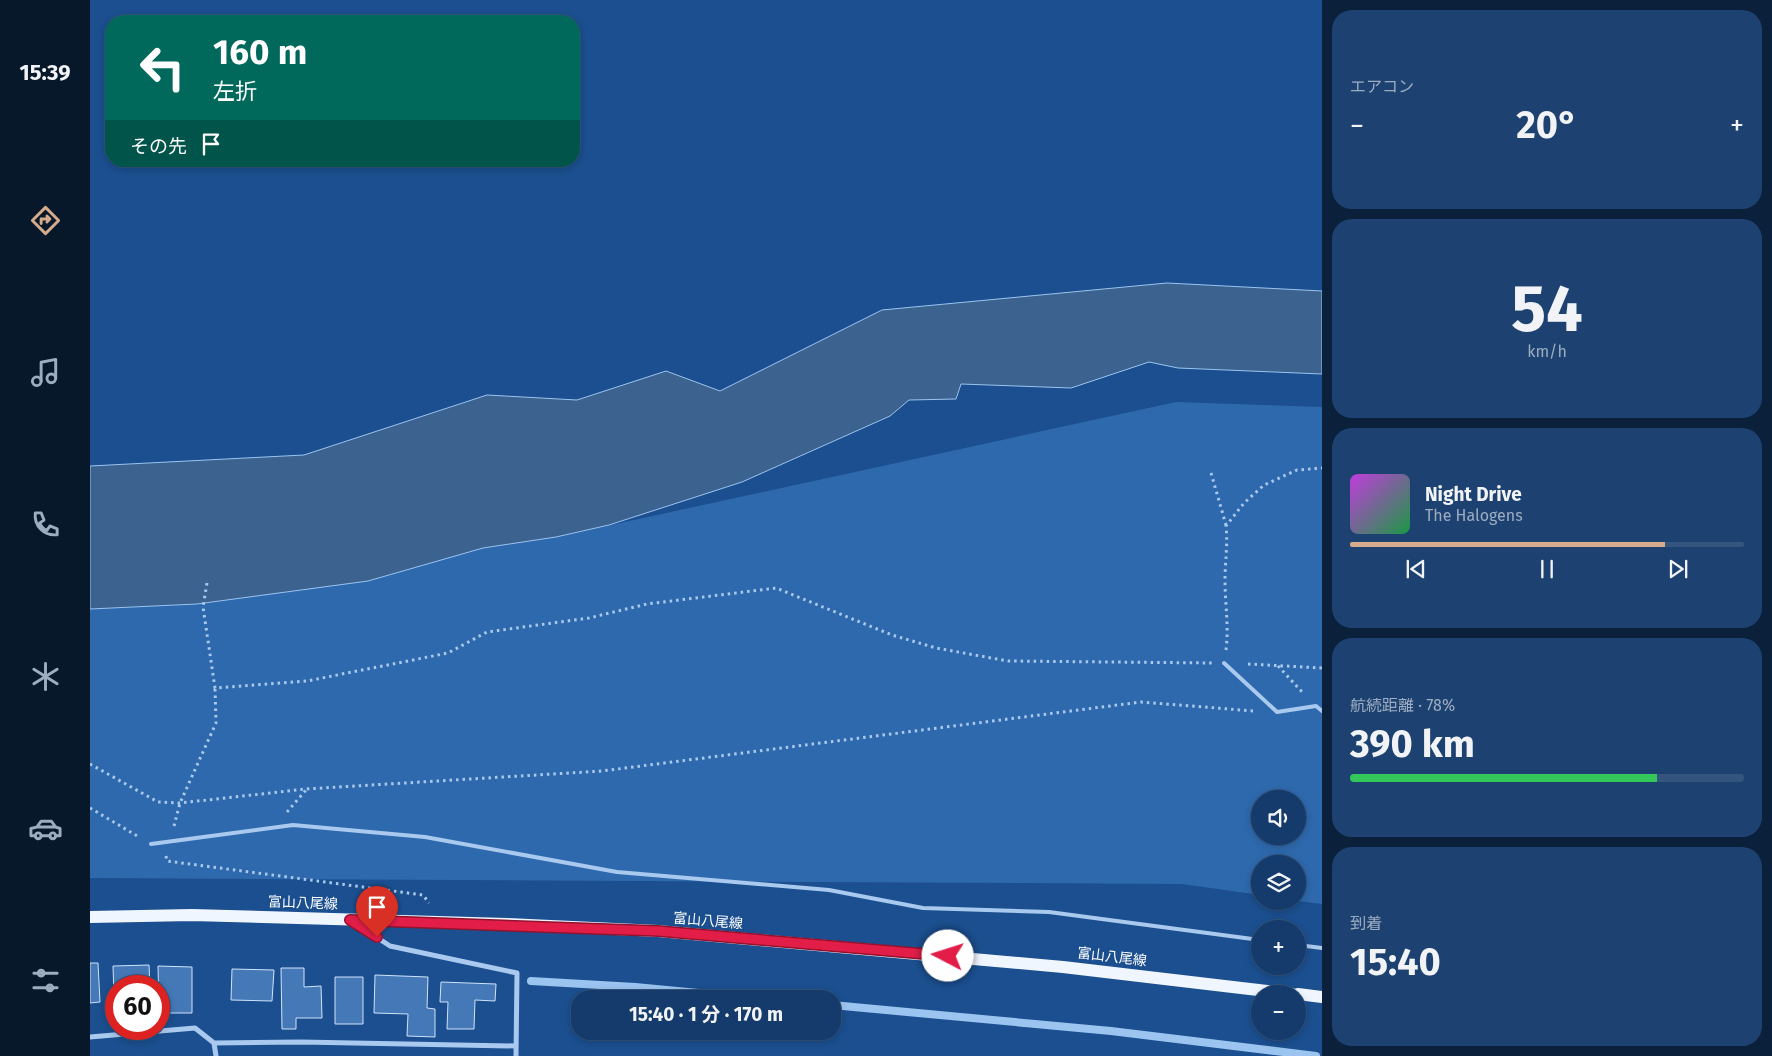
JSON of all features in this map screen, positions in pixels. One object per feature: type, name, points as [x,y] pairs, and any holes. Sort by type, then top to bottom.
[{"type":"main road","name":"富山八尾線","points":[[90,917],[192,914],[658,931],[1063,966],[1251,989]]},
{"type":"main road","points":[[1306,995],[1322,997]]},
{"type":"street","points":[[350,920],[390,946],[516,973],[516,1056]]},
{"type":"street","points":[[90,1037],[195,1028],[214,1043],[301,1042],[516,1046]]},
{"type":"street","points":[[214,1043],[216,1056]]},
{"type":"lane","points":[[1224,663],[1277,712],[1316,706],[1322,711]]},
{"type":"lane","points":[[151,844],[293,826],[425,837],[617,872],[829,890],[923,908],[1049,912],[1251,939]]},
{"type":"lane","points":[[1306,946],[1322,948]]},
{"type":"path","points":[[1226,526],[1244,503],[1264,485],[1297,470],[1322,468]]},
{"type":"path","points":[[1211,473],[1226,526],[1228,546],[1225,579],[1228,633],[1224,663]]},
{"type":"path","points":[[151,844],[172,832],[180,803],[216,723],[215,688],[203,607],[206,583]]},
{"type":"path","points":[[215,688],[307,681],[448,653],[486,632],[589,618],[647,604],[776,588],[892,635],[936,648],[1008,661],[1224,663],[1321,669]]},
{"type":"path","points":[[1278,666],[1316,706]]},
{"type":"path","points":[[90,764],[158,802],[180,803],[306,790],[602,771],[1142,702],[1277,712]]},
{"type":"path","points":[[90,808],[165,852],[167,861],[423,895],[443,922]]},
{"type":"shaded area","points":[[1167,283],[1322,291],[1322,374],[1178,368],[1149,362],[1071,388],[961,384],[956,399],[909,400],[890,416],[742,482],[609,525],[556,537],[483,548],[368,581],[197,604],[90,609],[90,466],[304,455],[487,395],[577,400],[666,371],[720,391],[882,310]]},
{"type":"shaded area","points":[[1176,402],[1322,407],[1322,904],[1306,902],[1306,855],[1251,855],[1251,894],[1182,884],[90,878],[90,609],[197,604],[279,592],[483,548],[556,537]]},
{"type":"building","points":[[90,963],[98,963],[100,1002],[90,1003]]},
{"type":"building","points":[[149,965],[149,975],[113,975],[113,966]]},
{"type":"building","points":[[158,966],[192,967],[192,1013],[170,1013],[170,975],[158,975]]},
{"type":"building","points":[[281,968],[304,968],[304,987],[321,986],[322,1018],[296,1018],[296,1029],[282,1029]]},
{"type":"building","points":[[232,969],[274,970],[272,1001],[231,1000]]},
{"type":"building","points":[[375,975],[428,977],[427,1008],[435,1009],[435,1037],[407,1036],[408,1014],[374,1013]]},
{"type":"building","points":[[335,977],[363,977],[363,1024],[335,1024]]},
{"type":"building","points":[[441,982],[496,984],[495,1001],[475,1000],[474,1029],[447,1029],[448,1002],[440,1002]]},
{"type":"waterway","points":[[531,981],[667,990]]},
{"type":"waterway","points":[[841,1006],[1111,1031],[1316,1056]]},
{"type":"route","points":[[377,937],[350,920],[507,924],[658,931],[948,956]]}]
